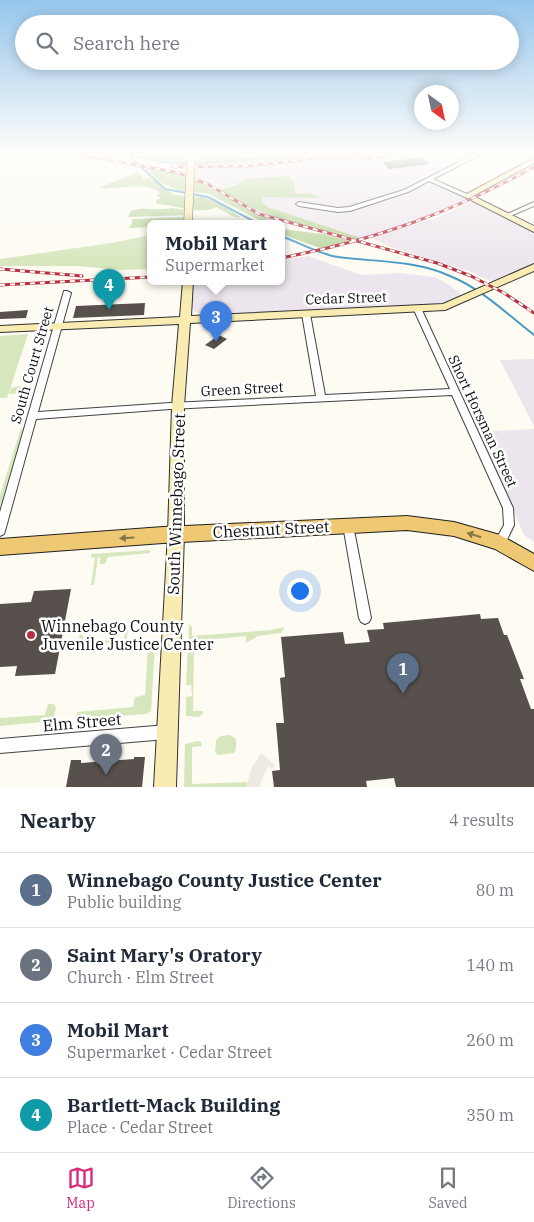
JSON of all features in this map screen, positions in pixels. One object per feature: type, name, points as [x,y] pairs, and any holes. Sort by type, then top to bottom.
[{"type":"main road","name":"Chestnut Street","points":[[0,547],[176,534],[348,525],[407,524],[454,529],[500,543],[534,563]]},
{"type":"street","points":[[188,220],[189,192]]},
{"type":"street","points":[[299,204],[338,210],[350,209],[401,192]]},
{"type":"street","points":[[457,192],[534,229]]},
{"type":"street","points":[[467,196],[475,192]]},
{"type":"street","points":[[508,215],[534,204]]},
{"type":"street","name":"Cedar Street","points":[[0,329],[418,310],[445,307],[534,267]]},
{"type":"street","name":"South Winnebago Street","points":[[165,787],[176,534],[178,406],[188,285]]},
{"type":"street","name":"South Court Street","points":[[0,531],[67,293]]},
{"type":"street","name":"Short Horsman Street","points":[[418,310],[508,508],[510,525],[500,543]]},
{"type":"street","points":[[306,314],[321,398]]},
{"type":"street","name":"Green Street","points":[[32,416],[178,406],[454,392]]},
{"type":"street","points":[[348,525],[365,618]]},
{"type":"street","name":"Elm Street","points":[[0,746],[167,732]]},
{"type":"shaded area","points":[[280,192],[453,192],[471,200],[424,219],[361,238],[268,207],[262,202],[263,197],[321,197],[309,193],[294,194]]},
{"type":"shaded area","points":[[475,201],[534,231],[534,262],[492,282],[469,271],[391,247],[372,238],[438,217]]},
{"type":"shaded area","points":[[308,256],[361,275],[400,273],[434,277],[460,293],[461,296],[445,303],[434,305],[216,315],[204,315],[195,312],[192,308],[192,285],[285,285],[285,259]]},
{"type":"shaded area","points":[[534,359],[534,426],[500,360]]},
{"type":"shaded area","points":[[534,429],[534,542],[524,535],[479,432]]},
{"type":"shaded area","points":[[261,753],[275,765],[272,769],[268,766],[259,787],[246,787],[252,767]]},
{"type":"green space","points":[[158,192],[170,192],[175,195],[203,197],[227,207],[241,218],[232,216],[216,207],[195,210],[157,204],[156,200],[161,198],[156,196],[160,193]]},
{"type":"green space","points":[[183,192],[217,192],[238,203],[221,192],[309,193],[323,198],[263,197],[262,202],[268,207],[361,238],[353,240],[274,217],[243,205],[270,220],[259,220],[207,193]]},
{"type":"green space","points":[[172,208],[185,210],[185,215],[128,217],[131,211],[135,210]]},
{"type":"green space","points":[[185,217],[184,220],[147,220],[147,227],[129,228],[133,219]]},
{"type":"green space","points":[[285,229],[323,234],[350,241],[320,248],[285,235]]},
{"type":"green space","points":[[147,236],[147,269],[123,270],[76,266],[0,266],[0,259]]},
{"type":"green space","points":[[46,333],[27,393],[9,394],[11,388],[27,385],[40,345],[34,345],[38,334]]},
{"type":"green space","points":[[28,334],[7,398],[0,398],[0,336]]},
{"type":"green space","points":[[21,428],[24,429],[0,508],[0,495]]},
{"type":"green space","points":[[150,550],[150,553],[108,557],[105,564],[100,564],[100,557],[98,557],[94,585],[91,585],[95,558],[91,557],[91,554]]},
{"type":"green space","points":[[189,624],[192,627],[192,636],[271,630],[285,627],[281,633],[258,636],[246,643],[246,636],[205,640],[205,650],[194,651],[193,711],[203,711],[199,717],[186,716],[186,697],[192,696],[191,685],[186,685]]},
{"type":"green space","points":[[128,630],[125,650],[124,642],[82,645],[80,653],[77,653],[79,636],[81,634],[83,642],[124,639]]},
{"type":"green space","points":[[155,645],[151,711],[146,714],[76,719],[77,712],[133,707],[135,697],[145,695],[148,646]]},
{"type":"green space","points":[[48,704],[53,704],[56,707],[53,721],[0,726],[0,718],[45,715]]},
{"type":"green space","points":[[230,735],[236,739],[234,753],[218,755],[215,752],[216,740],[221,736]]},
{"type":"green space","points":[[201,742],[202,746],[192,747],[192,784],[247,782],[246,787],[184,787],[185,744]]},
{"type":"building","points":[[145,303],[144,315],[73,318],[76,306]]},
{"type":"building","points":[[28,310],[26,318],[0,319],[0,312]]},
{"type":"building","points":[[219,335],[227,339],[214,349],[205,345]]},
{"type":"building","name":"Winnebago County Juvenile Justice Center","points":[[71,589],[55,674],[15,676],[17,666],[0,667],[0,604],[31,602],[34,591]]},
{"type":"building","points":[[480,614],[481,619],[498,618],[504,635],[507,635],[524,679],[520,679],[531,709],[534,709],[534,787],[396,787],[394,778],[366,781],[367,787],[274,787],[272,771],[280,770],[276,723],[284,723],[280,678],[285,677],[281,637],[343,632],[345,644],[370,642],[367,630],[384,629],[383,623]]},
{"type":"building","points":[[134,757],[145,757],[142,787],[66,787],[71,760],[81,760],[81,763],[134,759]]},
{"type":"waterway","points":[[180,192],[208,197],[251,220]]},
{"type":"waterway","points":[[285,238],[331,256],[409,264],[450,276],[484,295],[534,335]]},
{"type":"railway","points":[[220,192],[259,214],[281,220]]},
{"type":"railway","points":[[356,241],[412,223],[486,192]]},
{"type":"railway","points":[[285,221],[356,241]]},
{"type":"railway","points":[[285,257],[356,241]]},
{"type":"railway","points":[[356,241],[437,263],[471,276],[504,293],[534,313]]},
{"type":"railway","points":[[0,269],[82,276]]},
{"type":"railway","points":[[0,285],[147,277]]},
{"type":"place","name":"Bartlett-Mack Building","points":[[109,310]]},
{"type":"place","name":"Mobil Mart","points":[[216,342]]},
{"type":"place","name":"Winnebago County Juvenile Justice Center","points":[[31,635]]},
{"type":"place","name":"Winnebago County Justice Center","points":[[403,694]]},
{"type":"place","name":"Saint Mary's Oratory","points":[[106,775]]}]
